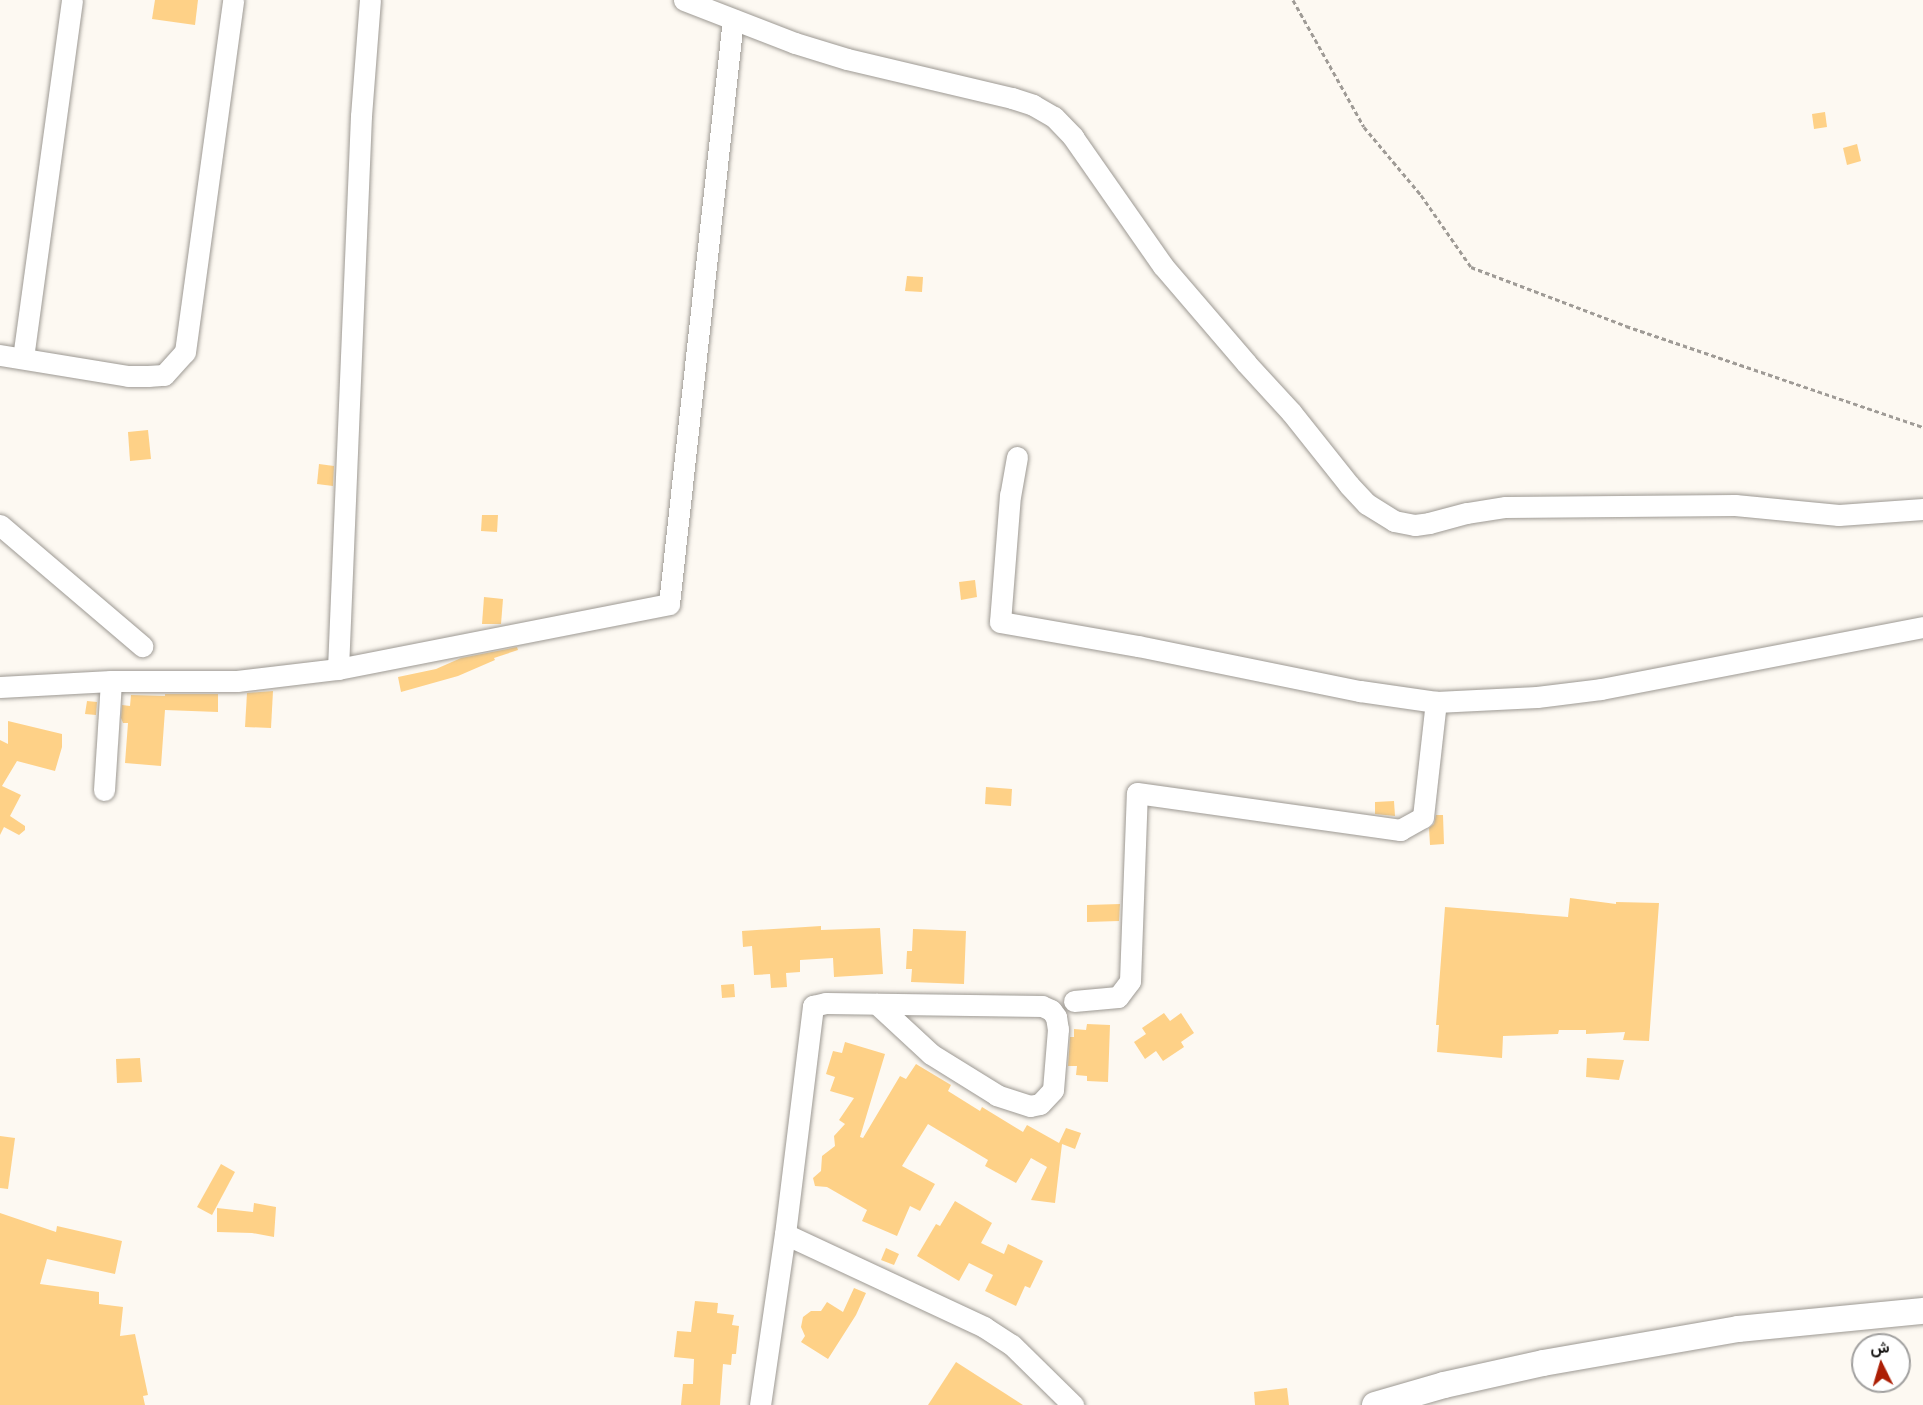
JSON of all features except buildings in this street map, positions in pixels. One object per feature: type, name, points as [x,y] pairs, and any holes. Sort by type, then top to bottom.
[{"type":"main road","points":[[1375,1405],[1444,1385],[1543,1362],[1738,1329],[1923,1311]]},
{"type":"street","points":[[23,358],[72,0]]},
{"type":"street","points":[[0,355],[128,376],[148,376],[164,375],[185,352],[233,0]]},
{"type":"street","points":[[338,669],[360,128],[370,0]]},
{"type":"street","points":[[684,0],[795,43],[847,59],[1012,98],[1033,105],[1054,117],[1073,136],[1163,266],[1291,412],[1349,485],[1367,504],[1394,521],[1415,525],[1506,507],[1735,505],[1839,515],[1923,509]]},
{"type":"street","points":[[0,687],[111,681],[237,681],[338,669],[669,604],[733,19]]},
{"type":"street","points":[[1017,458],[1010,495],[1000,622],[1138,646],[1360,691],[1436,702],[1537,697],[1601,689],[1923,627]]},
{"type":"street","points":[[0,525],[142,646]]},
{"type":"street","points":[[104,790],[111,681]]},
{"type":"street","points":[[1074,1001],[1118,997],[1130,981],[1137,793],[1400,830],[1424,817],[1436,702]]},
{"type":"street","points":[[760,1405],[785,1234],[813,1006],[822,1003],[1034,1004],[1051,1010],[1056,1017],[1058,1029],[1053,1090],[1040,1104],[1030,1106],[997,1095],[931,1054],[877,1004]]},
{"type":"street","points":[[785,1234],[984,1327],[1012,1345],[1073,1405]]},
{"type":"path","points":[[1293,0],[1364,126],[1421,195],[1471,267],[1626,326],[1923,427]]}]
